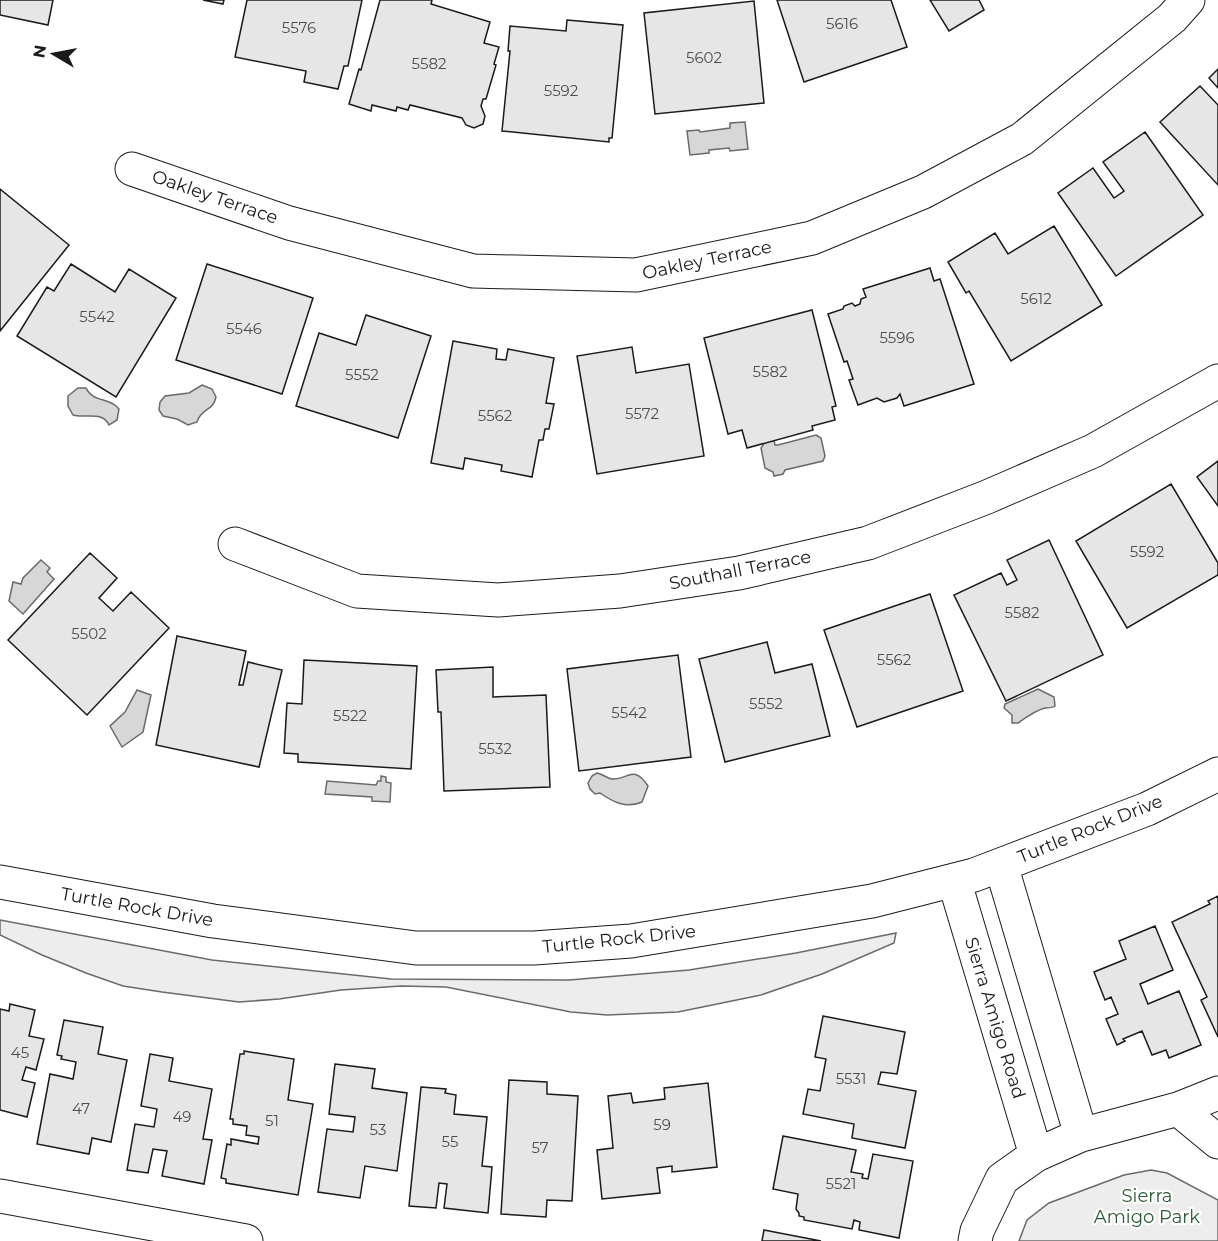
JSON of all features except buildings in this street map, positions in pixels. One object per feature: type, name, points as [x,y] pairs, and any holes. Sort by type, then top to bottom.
[{"type":"street","name":"Oakley Terrace","points":[[132,169],[289,223],[473,271],[636,275],[812,238],[923,192],[1022,139],[1172,18],[1188,0]]},
{"type":"street","name":"Southall Terrace","points":[[235,544],[357,591],[498,600],[620,591],[739,573],[868,543],[987,497],[1093,451],[1218,381]]},
{"type":"street","name":"Turtle Rock Drive","points":[[0,882],[213,921],[417,948],[534,948],[631,941],[872,901],[954,880],[1001,865],[1147,809],[1218,774]]},
{"type":"street","points":[[1001,865],[1082,1135]]},
{"type":"street","name":"Sierra Amigo Road","points":[[954,880],[1036,1155]]},
{"type":"street","points":[[975,1241],[977,1231],[1002,1179],[1036,1155],[1082,1135],[1178,1109],[1218,1093]]},
{"type":"street","points":[[1178,1109],[1218,1142]]},
{"type":"street","points":[[0,1196],[100,1228],[246,1241]]},
{"type":"shaded area","points":[[745,122],[748,149],[709,150],[709,153],[690,155],[687,131],[699,130],[700,132],[730,128],[730,123]]},
{"type":"shaded area","points":[[202,385],[212,389],[216,397],[215,402],[199,417],[197,422],[188,425],[177,419],[163,416],[159,410],[160,402],[165,396],[189,393]]},
{"type":"shaded area","points":[[78,388],[86,388],[93,396],[115,405],[119,409],[117,420],[109,425],[106,420],[98,416],[73,415],[68,406],[68,396]]},
{"type":"shaded area","points":[[816,435],[821,438],[825,456],[823,461],[785,470],[783,474],[774,476],[773,472],[765,468],[761,448],[765,442],[774,440],[775,445],[778,445]]},
{"type":"shaded area","points":[[41,560],[50,568],[47,572],[54,579],[23,614],[9,601],[13,582],[21,584],[23,578]]},
{"type":"shaded area","points":[[1038,689],[1054,697],[1055,706],[1038,710],[1018,723],[1012,723],[1012,715],[1004,708],[1005,704]]},
{"type":"shaded area","points":[[137,690],[151,695],[143,732],[122,747],[110,726],[125,712]]},
{"type":"shaded area","points":[[597,773],[612,779],[638,775],[648,786],[642,802],[625,805],[600,793],[595,794],[588,783]]},
{"type":"shaded area","points":[[381,776],[386,777],[386,782],[391,783],[390,802],[372,801],[372,797],[325,794],[327,781],[376,785],[378,781],[381,781]]},
{"type":"shaded area","points":[[0,920],[212,960],[391,979],[569,980],[689,970],[796,953],[896,933],[894,943],[822,974],[761,995],[678,1012],[607,1015],[571,1012],[446,987],[401,986],[341,990],[239,1002],[123,986],[42,955],[0,935]]},
{"type":"shaded area","name":"Sierra Amigo Park","points":[[1151,1170],[1167,1173],[1218,1200],[1218,1241],[1019,1241],[1027,1220],[1049,1203],[1124,1175]]}]
